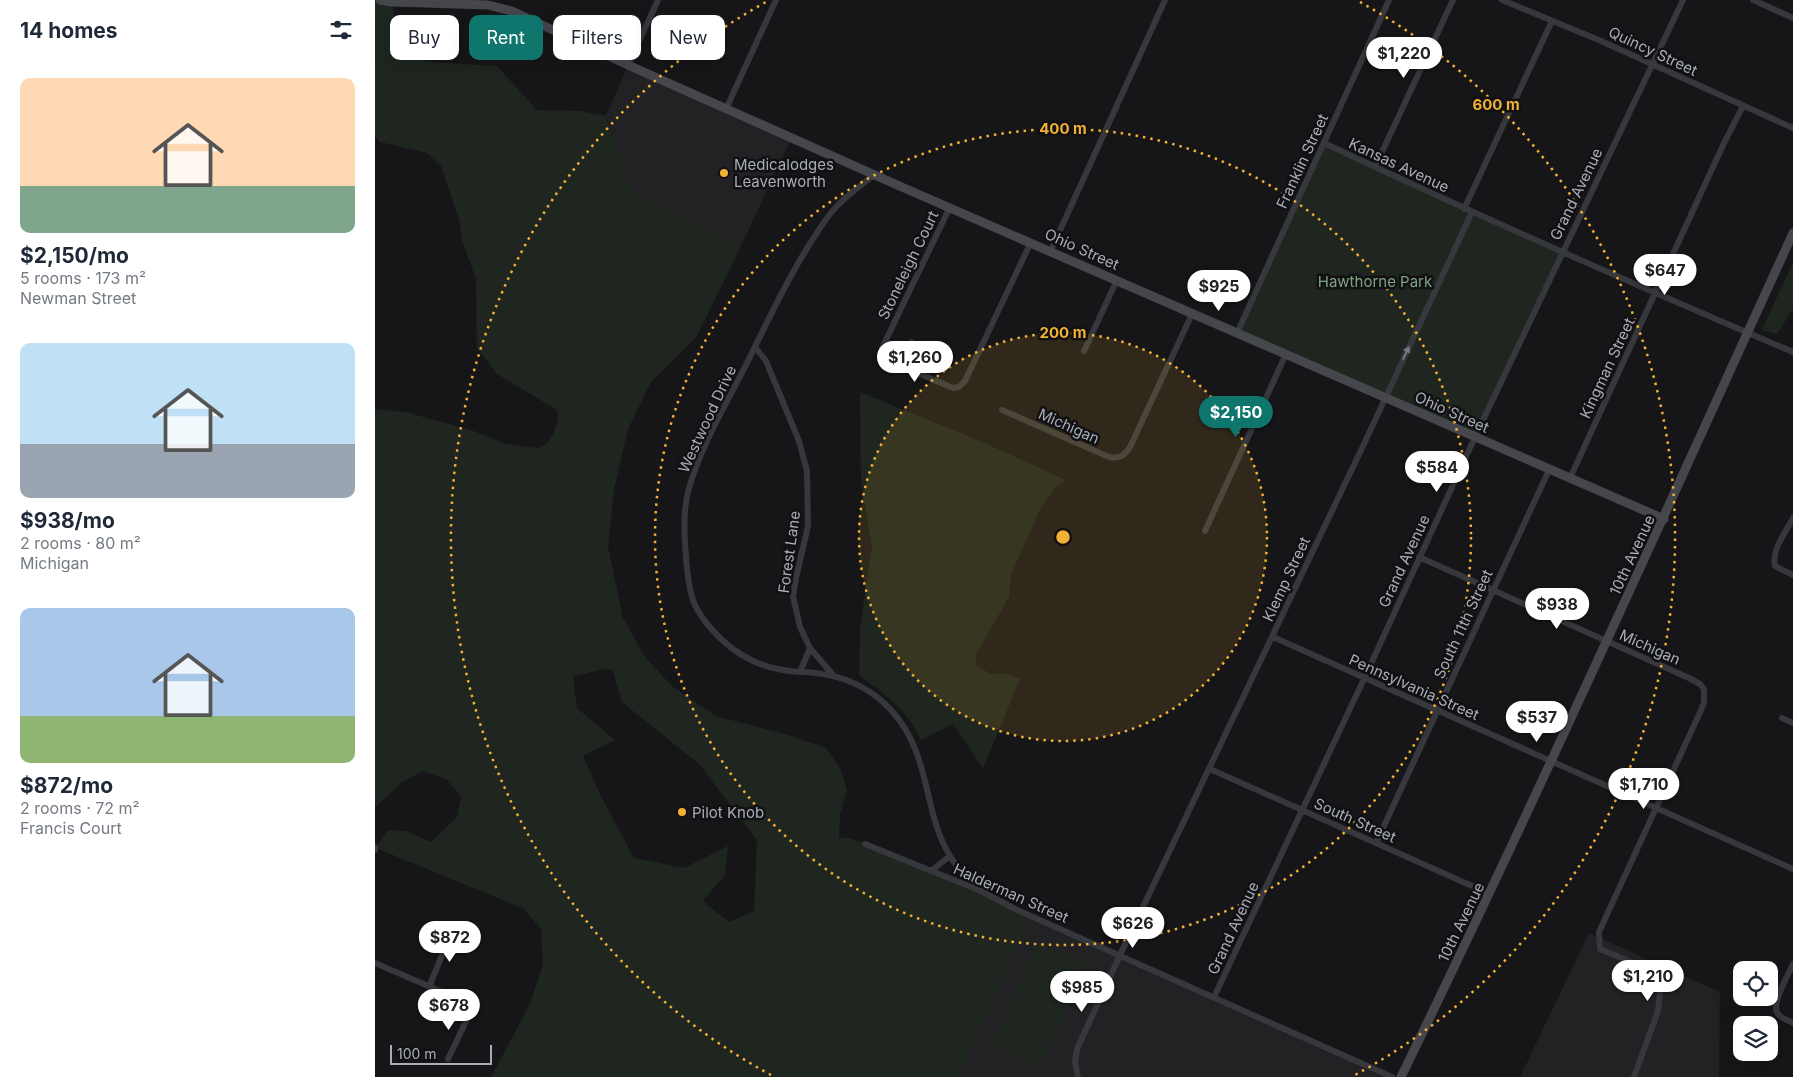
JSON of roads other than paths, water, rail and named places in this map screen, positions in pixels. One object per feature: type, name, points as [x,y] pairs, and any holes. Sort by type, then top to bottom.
[{"type":"street","name":"Ohio Street","points":[[380,0],[489,5],[512,11],[726,109],[1664,519]]},
{"type":"street","points":[[628,65],[658,0]]},
{"type":"street","points":[[726,109],[776,0]]},
{"type":"street","points":[[1051,250],[1165,0]]},
{"type":"street","name":"Franklin Street","points":[[1237,333],[1389,0]]},
{"type":"street","points":[[1375,168],[1453,0]]},
{"type":"street","name":"Quincy Street","points":[[1502,0],[1601,41],[1652,66],[1793,128]]},
{"type":"street","name":"Grand Avenue","points":[[1214,997],[1562,252],[1683,0]]},
{"type":"street","points":[[1753,0],[1793,18]]},
{"type":"street","points":[[1464,208],[1552,21]]},
{"type":"street","name":"Kingman Street","points":[[1570,478],[1723,143],[1743,106]]},
{"type":"street","name":"Kansas Avenue","points":[[1324,143],[1472,212]]},
{"type":"street","name":"Westwood Drive","points":[[875,174],[839,204],[821,226],[800,258],[768,317],[700,457],[688,494],[684,534],[689,588],[698,613],[739,654],[760,664],[777,669],[834,676],[859,685],[883,701],[901,721],[914,744],[923,769],[938,829],[950,856],[967,879],[981,892]]},
{"type":"street","name":"Stoneleigh Court","points":[[950,207],[882,348],[881,353],[885,359],[953,388],[959,387],[965,381],[1031,242]]},
{"type":"street","points":[[1472,212],[1793,352]]},
{"type":"street","name":"Klemp Street","points":[[1120,955],[1273,637],[1472,212]]},
{"type":"street","name":"10th Avenue","points":[[1401,1077],[1552,761],[1793,233]]},
{"type":"street","points":[[1084,350],[1117,280]]},
{"type":"street","name":"Michigan","points":[[1003,410],[1109,457],[1117,458],[1125,455],[1192,314]]},
{"type":"street","name":"Forest Lane","points":[[755,347],[767,361],[799,441],[807,471],[808,526],[793,596],[800,627],[810,648],[834,676]]},
{"type":"street","points":[[1205,532],[1286,354]]},
{"type":"street","name":"South 11th Street","points":[[1376,843],[1549,470]]},
{"type":"street","points":[[1793,518],[1775,553],[1774,560],[1775,566],[1793,575]]},
{"type":"street","name":"Michigan","points":[[1419,557],[1689,678],[1705,689],[1702,708],[1656,808]]},
{"type":"street","name":"Pennsylvania Street","points":[[1273,637],[1793,869]]},
{"type":"street","points":[[800,672],[810,648]]},
{"type":"street","points":[[1782,718],[1793,722]]},
{"type":"street","name":"South Street","points":[[1210,769],[1490,894]]},
{"type":"street","points":[[1634,1077],[1658,1011],[1660,994],[1656,980],[1643,967],[1600,949],[1599,932],[1656,808]]},
{"type":"street","name":"Halderman Street","points":[[865,844],[981,892],[1015,909],[1392,1077]]},
{"type":"street","points":[[931,871],[950,856]]},
{"type":"street","points":[[429,987],[453,932]]},
{"type":"street","points":[[1078,1077],[1075,1062],[1077,1049],[1120,955]]},
{"type":"street","points":[[375,963],[463,1001],[468,1006],[469,1014],[448,1059]]},
{"type":"street","points":[[1793,964],[1778,998],[1777,1013],[1782,1018],[1793,1023]]},
{"type":"place","name":"Medicalodges Leavenworth","points":[[724,173]]},
{"type":"place","name":"Pilot Knob","points":[[682,812]]},
{"type":"park label","name":"Hawthorne Park","points":[[1375,281]]}]
